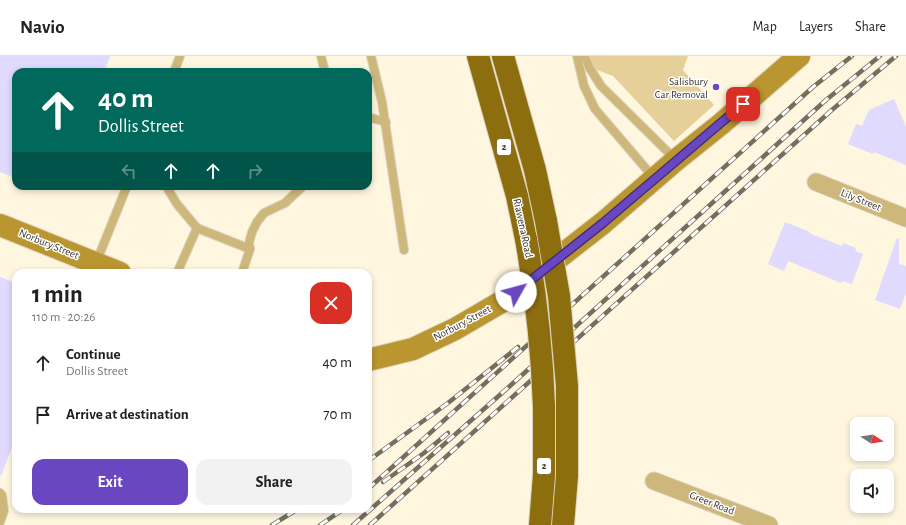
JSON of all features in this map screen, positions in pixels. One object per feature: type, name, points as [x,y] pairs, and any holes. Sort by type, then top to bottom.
[{"type":"highway","name":"Riawena Road","points":[[478,56],[517,196],[535,289],[540,331],[544,407],[544,475],[540,525]]},
{"type":"highway","name":"2","points":[[503,56],[535,170],[546,221],[559,296],[567,386],[567,476],[563,525]]},
{"type":"street","name":"Norbury Street","points":[[372,359],[413,349],[454,329],[503,301],[603,223],[676,160],[721,124],[790,61]]},
{"type":"street","name":"Lily Street","points":[[816,182],[906,218]]},
{"type":"street","name":"Norbury Street","points":[[0,224],[110,269]]},
{"type":"street","name":"Greer Road","points":[[654,480],[769,525]]},
{"type":"lane","points":[[176,68],[180,56]]},
{"type":"lane","points":[[321,56],[324,68]]},
{"type":"lane","points":[[371,56],[386,122],[404,250]]},
{"type":"lane","points":[[577,56],[584,86],[595,109],[654,179]]},
{"type":"lane","points":[[586,56],[589,67],[601,86],[676,160]]},
{"type":"lane","points":[[372,118],[386,122]]},
{"type":"lane","points":[[96,263],[125,190]]},
{"type":"lane","points":[[168,190],[177,204],[197,228],[250,249]]},
{"type":"lane","points":[[243,269],[250,249],[249,243],[252,232],[264,213],[285,203],[300,190]]},
{"type":"lane","points":[[179,269],[197,228]]},
{"type":"lane","points":[[0,493],[2,495],[4,511],[0,522]]},
{"type":"shaded area","points":[[591,56],[688,56],[683,70],[714,105],[674,141],[613,76],[589,67]]},
{"type":"building","points":[[0,56],[110,56],[106,68],[12,68],[12,176],[0,172]]},
{"type":"building","points":[[894,99],[906,127],[906,165],[874,152],[873,154],[848,144],[856,124],[862,126],[869,110]]},
{"type":"building","points":[[785,222],[842,246],[843,243],[856,248],[855,251],[863,254],[852,284],[842,281],[841,283],[788,261],[784,271],[768,264]]},
{"type":"building","points":[[897,238],[899,239],[899,264],[906,266],[906,293],[900,309],[875,300]]},
{"type":"building","points":[[0,277],[12,282],[12,447],[1,476]]},
{"type":"railway","points":[[372,485],[813,87],[852,56]]},
{"type":"railway","points":[[372,508],[511,385],[826,100],[880,56]]},
{"type":"railway","points":[[370,525],[833,109],[896,56]]},
{"type":"railway","points":[[372,458],[448,403],[518,347]]},
{"type":"railway","points":[[383,482],[424,453],[448,433]]},
{"type":"railway","points":[[272,525],[292,513]]},
{"type":"railway","points":[[320,525],[338,513]]},
{"type":"railway","points":[[353,525],[367,513]]},
{"type":"place","name":"Salisbury Car Removal","points":[[716,87]]},
{"type":"route","points":[[516,292],[603,223],[743,104]]}]
